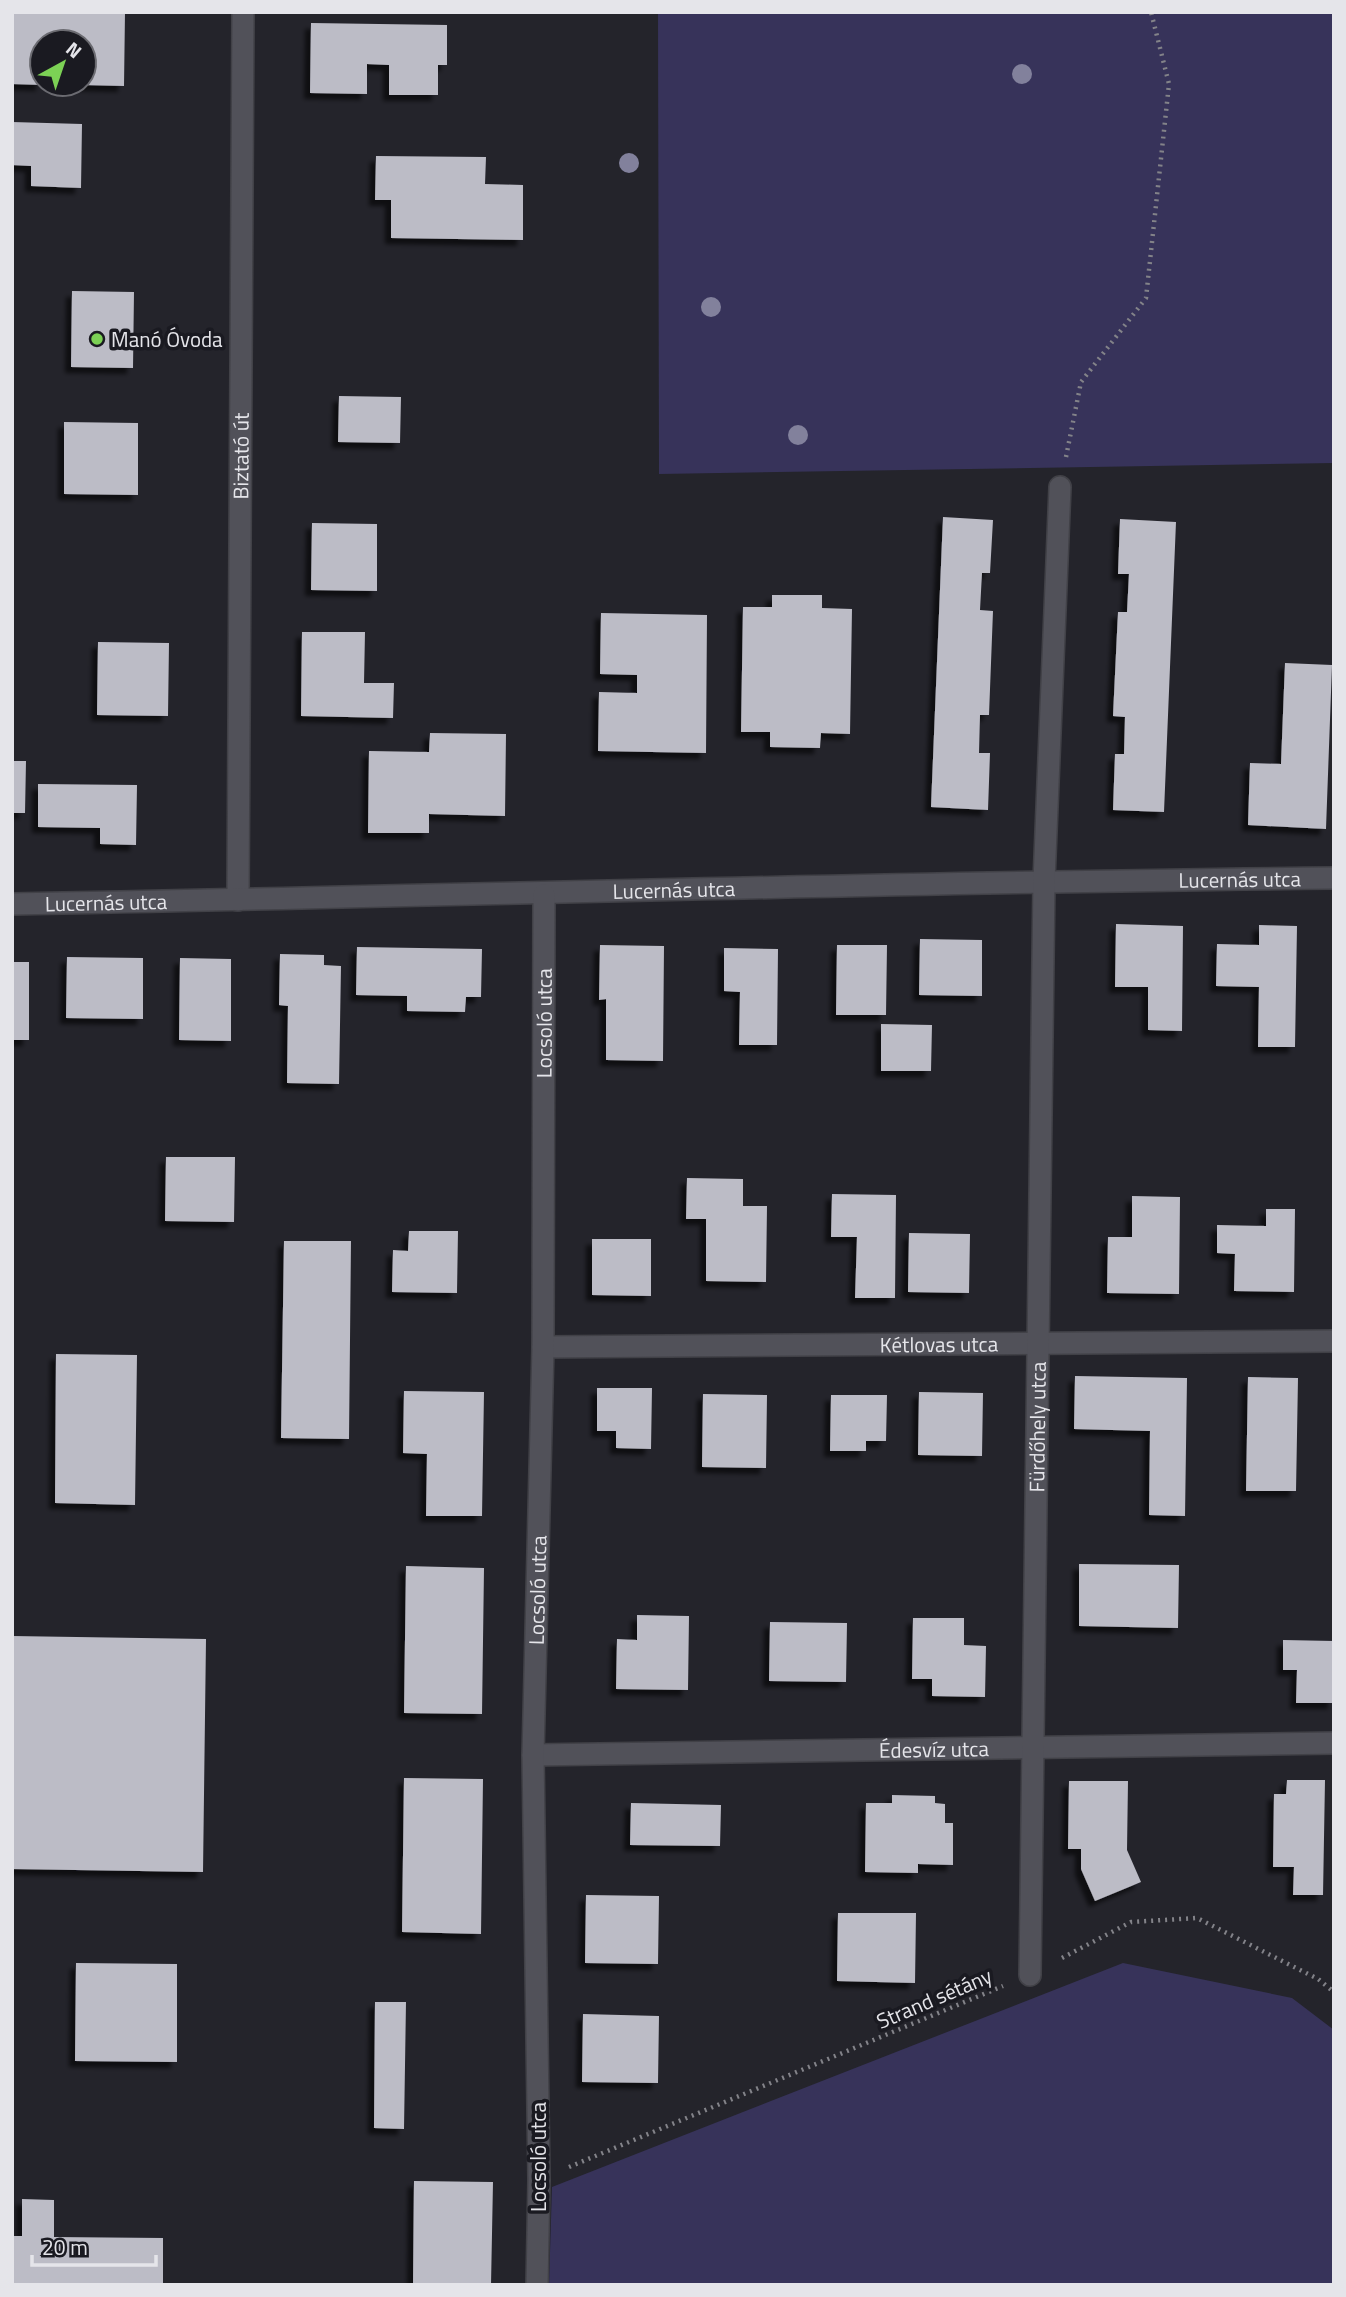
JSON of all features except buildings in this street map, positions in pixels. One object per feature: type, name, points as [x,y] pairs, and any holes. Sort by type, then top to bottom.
[{"type":"street","name":"Biztató út","points":[[238,900],[243,12]]},
{"type":"street","name":"Fürdőhely utca","points":[[1030,1975],[1044,881],[1060,487]]},
{"type":"street","name":"Lucernás utca","points":[[12,904],[544,895],[1044,881],[1334,878]]},
{"type":"street","name":"Locsoló utca","points":[[537,2285],[539,2180],[533,1755],[543,1347],[544,895]]},
{"type":"street","name":"Kétlovas utca","points":[[543,1347],[1334,1340]]},
{"type":"street","name":"Édesvíz utca","points":[[533,1755],[1334,1742]]},
{"type":"path","points":[[1060,487],[1081,382],[1146,298],[1169,84],[1152,12]]},
{"type":"path","name":"Strand sétány","points":[[539,2180],[1030,1975],[1131,1922],[1197,1918],[1318,1979],[1334,1992]]},
{"type":"shaded area","points":[[658,12],[1334,12],[1334,463],[659,474]]},
{"type":"shaded area","points":[[1123,1963],[1292,1998],[1334,2030],[1334,2285],[549,2285],[552,2187]]},
{"type":"place","name":"Manó Óvoda","points":[[97,339]]}]
